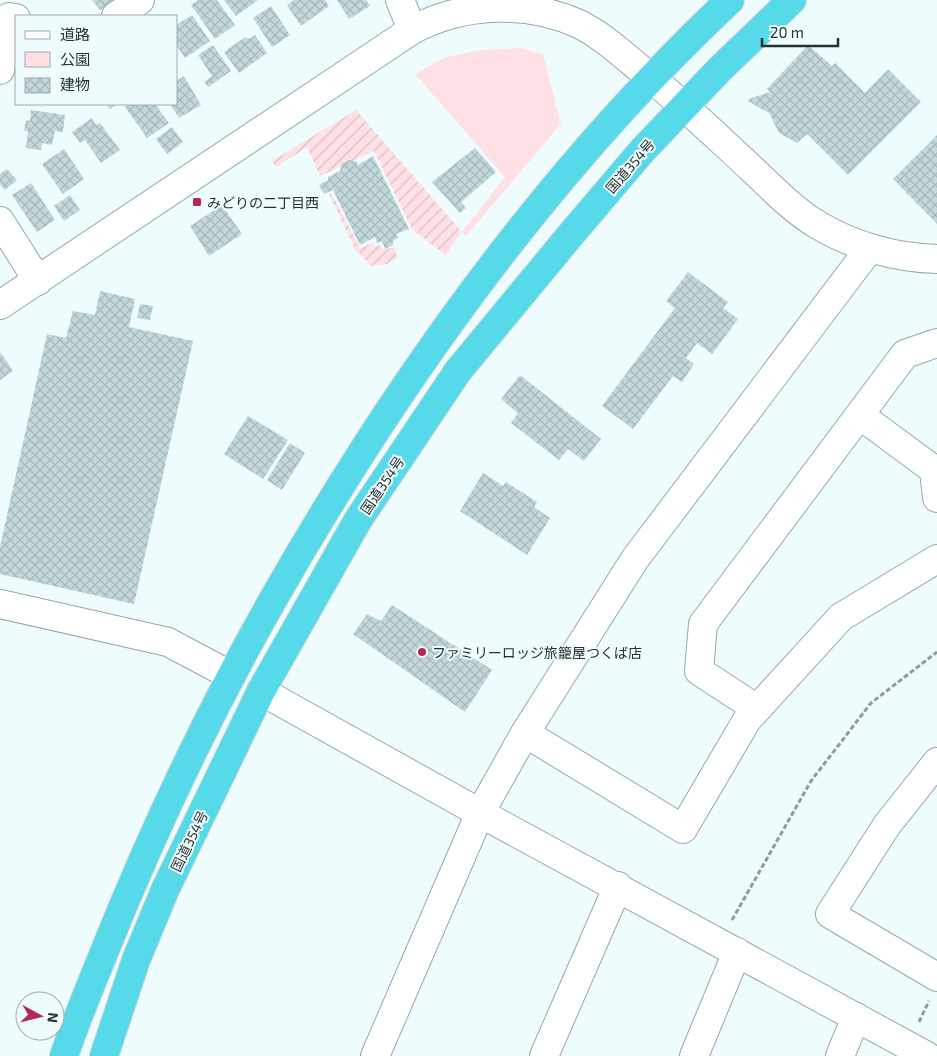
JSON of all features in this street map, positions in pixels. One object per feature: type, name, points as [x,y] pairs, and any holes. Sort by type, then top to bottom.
[{"type":"highway","points":[[64,1056],[136,872],[230,675],[326,508],[432,345],[522,228],[595,138],[651,78],[730,0]]},
{"type":"highway","name":"国道354号","points":[[104,1056],[136,960],[165,890],[262,691],[358,520],[458,371],[642,151],[720,69],[792,0]]},
{"type":"street","points":[[118,15],[140,0]]},
{"type":"street","points":[[400,0],[412,30]]},
{"type":"street","points":[[0,306],[412,30],[434,19],[479,7],[506,5],[534,8],[557,14],[579,24],[606,41],[684,106],[787,202],[817,224],[870,248],[937,259]]},
{"type":"street","points":[[0,70],[9,17],[15,18]]},
{"type":"street","points":[[0,221],[38,280]]},
{"type":"street","points":[[375,1056],[480,813],[525,734],[635,559],[870,248]]},
{"type":"street","points":[[757,709],[699,671],[703,624],[906,354],[937,343]]},
{"type":"street","points":[[861,416],[934,470],[937,498]]},
{"type":"street","points":[[525,734],[683,830],[747,720],[842,617],[937,559]]},
{"type":"street","points":[[0,604],[168,642],[230,675]]},
{"type":"street","points":[[262,691],[480,813],[618,886],[918,1051]]},
{"type":"street","points":[[934,987],[830,914],[887,824],[937,762]]},
{"type":"street","points":[[544,1056],[618,886]]},
{"type":"street","points":[[694,1056],[728,947]]},
{"type":"street","points":[[840,1056],[856,1017]]},
{"type":"path","points":[[728,947],[811,781],[871,703],[937,652]]},
{"type":"path","points":[[918,1051],[934,987]]},
{"type":"green space","points":[[520,48],[543,54],[561,124],[466,236],[462,232],[505,177],[415,74],[446,57],[481,50]]},
{"type":"green space","points":[[356,110],[462,232],[445,255],[412,229],[374,151],[320,176],[307,147],[276,167],[272,161]]},
{"type":"green space","points":[[329,194],[332,194],[360,248],[374,242],[375,246],[380,245],[383,250],[395,247],[397,258],[387,264],[371,266],[355,249]]},
{"type":"building","points":[[92,0],[114,0],[100,10]]},
{"type":"building","points":[[198,0],[217,0],[235,25],[215,39],[191,5]]},
{"type":"building","points":[[224,0],[258,0],[236,16]]},
{"type":"building","points":[[294,0],[325,0],[329,6],[301,26],[287,5]]},
{"type":"building","points":[[337,0],[366,0],[370,6],[349,19]]},
{"type":"building","points":[[271,6],[290,35],[272,47],[253,18]]},
{"type":"building","points":[[192,15],[210,41],[185,58],[178,48],[178,24]]},
{"type":"building","points":[[255,35],[267,53],[239,73],[224,52],[245,37],[249,39]]},
{"type":"building","points":[[213,45],[231,71],[208,87],[204,82],[212,76],[198,55]]},
{"type":"building","points":[[808,45],[832,66],[835,63],[865,93],[888,69],[921,102],[848,175],[807,134],[797,143],[779,133],[769,113],[748,101],[751,98],[770,92],[767,89]]},
{"type":"building","points":[[184,76],[201,105],[179,118],[171,105],[178,105],[178,80]]},
{"type":"building","points":[[107,105],[116,105],[110,109]]},
{"type":"building","points":[[128,105],[156,105],[169,123],[147,138],[125,107]]},
{"type":"building","points":[[31,110],[65,115],[63,132],[55,131],[52,145],[42,143],[41,150],[26,148],[28,131],[24,131],[26,120],[30,121]]},
{"type":"building","points":[[92,118],[96,125],[100,123],[120,150],[101,163],[85,140],[80,143],[72,132]]},
{"type":"building","points":[[172,127],[183,142],[167,154],[156,139]]},
{"type":"building","points":[[937,135],[937,224],[893,179]]},
{"type":"building","points":[[475,148],[496,172],[461,202],[466,208],[460,213],[432,182]]},
{"type":"building","points":[[64,149],[84,179],[63,194],[42,164]]},
{"type":"building","points":[[373,156],[409,229],[396,234],[398,238],[393,241],[393,245],[385,249],[382,241],[377,243],[375,237],[360,245],[333,190],[324,194],[319,185],[328,180],[328,177],[340,171],[341,165],[348,160],[356,161],[358,165]]},
{"type":"building","points":[[7,169],[17,180],[5,190],[0,184],[0,174]]},
{"type":"building","points":[[31,183],[55,220],[37,232],[12,195]]},
{"type":"building","points":[[70,195],[80,210],[64,221],[54,206]]},
{"type":"building","points":[[222,205],[242,234],[209,256],[190,226]]},
{"type":"building","points":[[688,272],[728,302],[723,308],[738,319],[712,354],[697,343],[686,358],[694,364],[682,382],[673,376],[633,429],[602,406],[675,308],[666,301]]},
{"type":"building","points":[[100,291],[135,299],[129,327],[193,341],[134,604],[0,574],[0,547],[47,334],[66,338],[73,311],[95,315]]},
{"type":"building","points":[[140,304],[153,306],[150,320],[137,318]]},
{"type":"building","points":[[0,354],[13,371],[0,380]]},
{"type":"building","points":[[520,375],[601,439],[584,461],[568,449],[559,460],[511,423],[518,413],[501,399]]},
{"type":"building","points":[[248,416],[288,440],[263,479],[224,454]]},
{"type":"building","points":[[290,443],[305,453],[282,490],[267,480]]},
{"type":"building","points":[[483,473],[503,486],[506,482],[537,502],[534,507],[550,518],[527,555],[460,511]]},
{"type":"building","name":"ファミリーロッジ旅籠屋つくば店","points":[[392,605],[492,670],[465,712],[353,634],[367,614],[381,621]]},
{"type":"place","name":"みどりの二丁目西","points":[[197,202]]},
{"type":"place","name":"ファミリーロッジ旅籠屋つくば店","points":[[422,652]]}]
